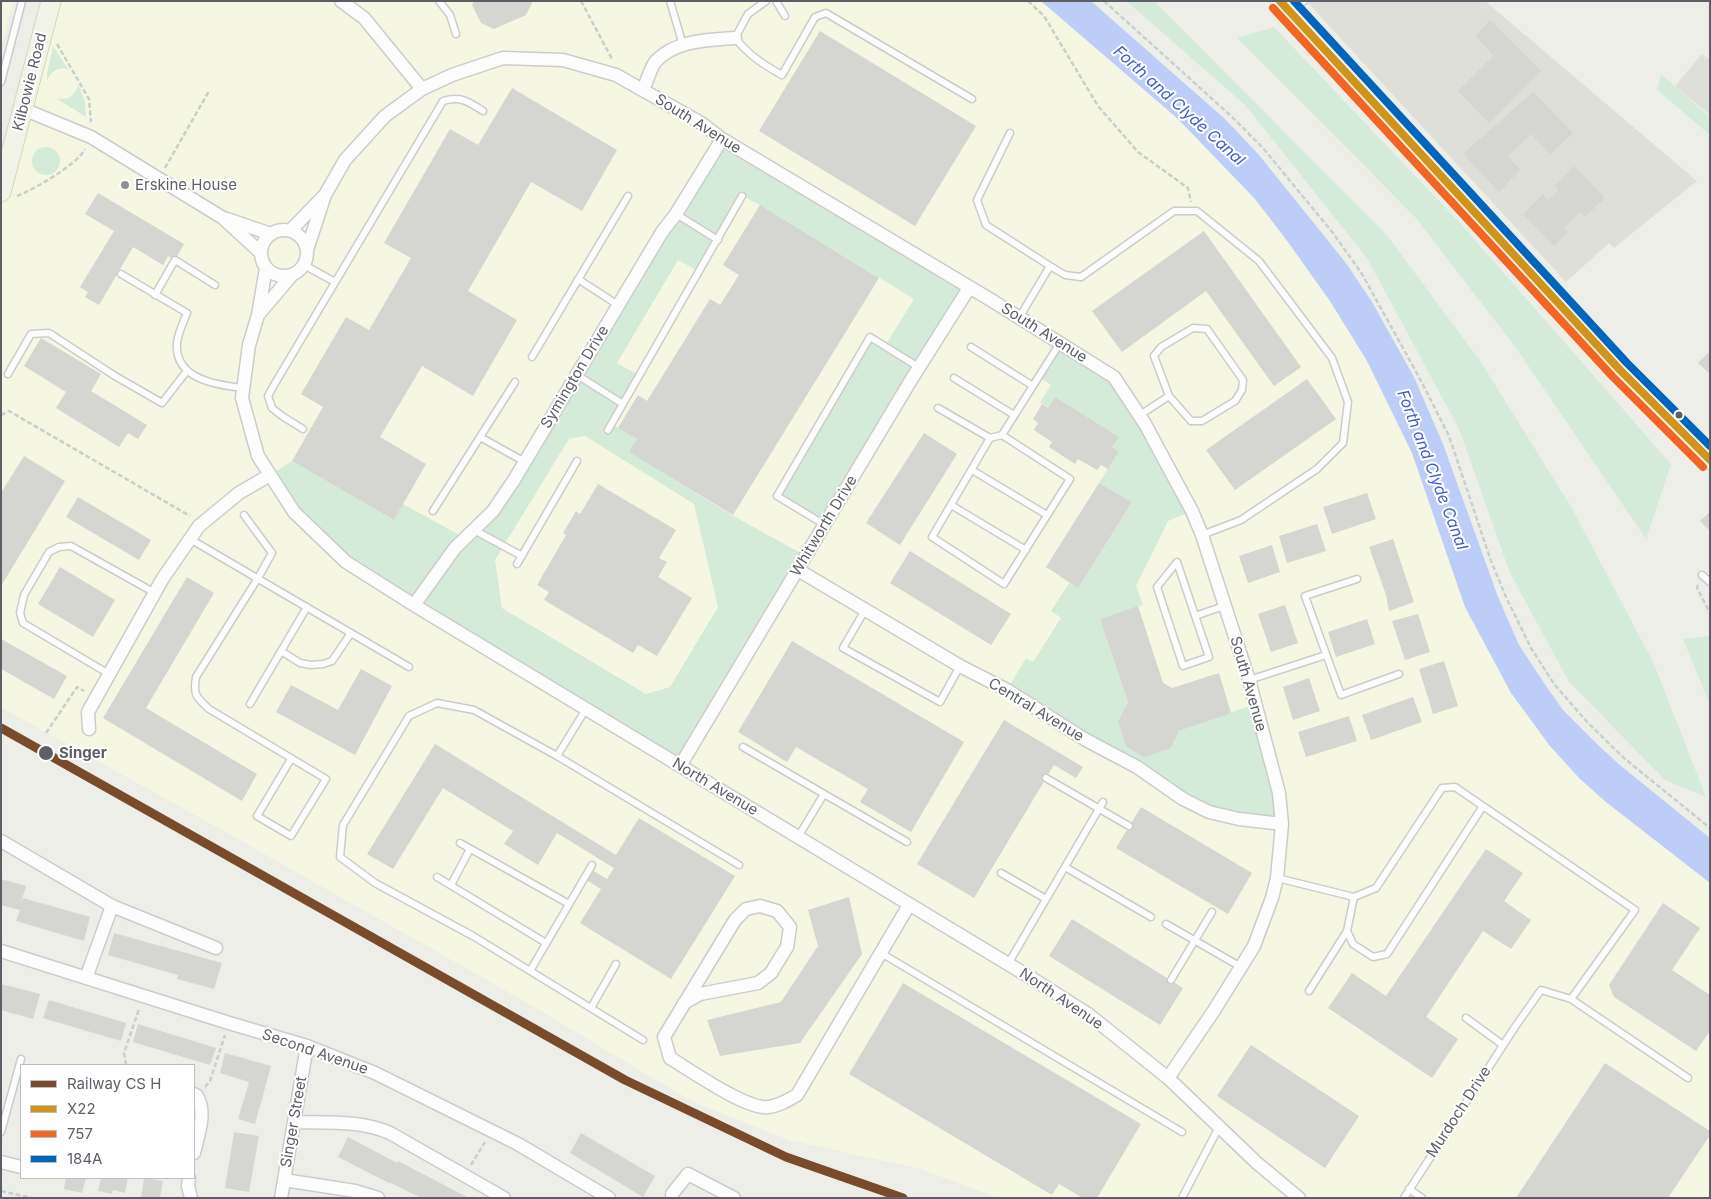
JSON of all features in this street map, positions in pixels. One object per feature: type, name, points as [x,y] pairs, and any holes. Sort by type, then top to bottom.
[{"type":"main road","name":"Kilbowie Road","points":[[8,194],[23,109],[51,1]]},
{"type":"main road","points":[[1292,5],[1620,370],[1710,460]]},
{"type":"street","points":[[347,3],[369,24],[422,89]]},
{"type":"street","points":[[643,90],[656,62],[683,45],[735,38]]},
{"type":"street","name":"South Avenue","points":[[307,250],[325,195],[346,160],[385,116],[422,89],[452,75],[503,58],[564,60],[616,75],[701,123],[722,138],[1114,377],[1140,415],[1192,511],[1202,535],[1249,680],[1279,793],[1282,824],[1277,878],[1272,898],[1254,946],[1213,1012],[1168,1078]]},
{"type":"street","points":[[23,109],[91,137],[223,218],[261,253]]},
{"type":"street","name":"Symington Drive","points":[[414,605],[455,548],[493,511],[525,462],[662,232],[676,214],[722,138]]},
{"type":"street","name":"South Avenue","points":[[290,231],[325,195]]},
{"type":"street","points":[[223,218],[271,234]]},
{"type":"street","points":[[283,230],[290,231],[301,237],[307,250],[307,258],[304,265],[292,275],[278,275],[266,268],[262,261],[262,246],[271,234],[283,230]]},
{"type":"street","name":"North Avenue","points":[[266,268],[258,315],[249,345],[242,398],[258,456],[270,475],[294,512],[346,562],[1088,1014],[1168,1078],[1256,1163],[1299,1198]]},
{"type":"street","name":"North Avenue","points":[[258,315],[292,275]]},
{"type":"street","name":"Whitworth Drive","points":[[680,766],[911,380],[969,288]]},
{"type":"street","points":[[89,730],[88,712],[155,593],[190,539],[202,523],[239,493],[270,475]]},
{"type":"street","name":"Central Avenue","points":[[798,570],[960,666],[1007,690],[1086,740],[1137,767],[1183,799],[1209,812],[1239,819],[1282,824]]},
{"type":"street","points":[[1,841],[112,906],[216,948]]},
{"type":"street","points":[[684,1003],[700,994],[758,983],[771,974],[787,946],[790,927],[777,911],[760,906],[746,909],[735,920],[684,1003],[664,1037],[670,1058],[735,1097],[750,1104],[766,1107],[783,1103],[797,1095],[909,905]]},
{"type":"street","points":[[86,978],[112,906]]},
{"type":"street","name":"Second Avenue","points":[[1,951],[307,1046],[375,1073],[518,1144],[609,1198]]},
{"type":"street","name":"Singer Street","points":[[281,1198],[307,1046]]},
{"type":"street","points":[[195,1095],[202,1104],[202,1116],[195,1149]]},
{"type":"street","points":[[294,1122],[364,1125],[377,1128],[504,1198]]},
{"type":"street","points":[[1,1162],[20,1167]]},
{"type":"street","points":[[672,1194],[688,1174],[734,1198]]},
{"type":"street","points":[[189,1179],[188,1186],[191,1198]]},
{"type":"street","points":[[284,1180],[355,1191],[378,1198]]},
{"type":"lane","points":[[1,82],[22,1]]},
{"type":"lane","points":[[439,1],[450,15],[456,34]]},
{"type":"lane","points":[[670,1],[683,45]]},
{"type":"lane","points":[[766,1],[748,14],[735,38],[748,54],[782,75],[815,17],[826,13],[972,99]]},
{"type":"lane","points":[[776,1],[785,16]]},
{"type":"lane","points":[[304,429],[272,408],[268,396],[442,101],[453,98],[460,99],[471,103],[483,111]]},
{"type":"lane","points":[[1010,133],[977,200],[986,226],[1066,275],[1081,277],[1174,211],[1197,211],[1259,261],[1332,358],[1348,402],[1343,443],[1317,469],[1241,520],[1202,535]]},
{"type":"lane","points":[[532,357],[628,196]]},
{"type":"lane","points":[[608,430],[742,196]]},
{"type":"lane","points":[[676,214],[718,240]]},
{"type":"lane","points":[[155,294],[175,260],[215,285]]},
{"type":"lane","points":[[304,265],[335,282]]},
{"type":"lane","points":[[1020,318],[1050,266]]},
{"type":"lane","points":[[121,274],[187,313],[177,343],[178,358],[186,372],[206,381],[224,386],[244,388]]},
{"type":"lane","points":[[578,279],[618,306]]},
{"type":"lane","points":[[1193,328],[1207,329],[1243,380],[1242,390],[1235,401],[1202,421],[1191,421],[1168,396],[1154,356],[1161,347],[1193,328]]},
{"type":"lane","points":[[8,374],[31,334],[49,333],[114,376],[162,403],[186,372]]},
{"type":"lane","points":[[825,525],[777,496],[870,337],[920,368]]},
{"type":"lane","points":[[1002,436],[1060,343]]},
{"type":"lane","points":[[972,347],[1033,386]]},
{"type":"lane","points":[[577,375],[624,404]]},
{"type":"lane","points":[[954,378],[1014,415]]},
{"type":"lane","points":[[433,511],[516,382]]},
{"type":"lane","points":[[1140,415],[1168,396]]},
{"type":"lane","points":[[938,408],[990,438],[1002,436],[1070,479],[1004,584],[932,538],[990,438]]},
{"type":"lane","points":[[480,437],[525,462]]},
{"type":"lane","points":[[517,564],[577,462]]},
{"type":"lane","points":[[972,470],[1047,515]]},
{"type":"lane","points":[[951,505],[1026,550]]},
{"type":"lane","points":[[244,515],[272,553],[196,677],[194,689],[200,700],[209,710],[291,758],[326,779],[291,836],[257,816],[291,758]]},
{"type":"lane","points":[[474,530],[522,556]]},
{"type":"lane","points":[[190,539],[409,666]]},
{"type":"lane","points":[[109,674],[24,622],[20,614],[24,595],[49,552],[59,547],[71,546],[155,593]]},
{"type":"lane","points":[[1177,562],[1195,616],[1209,658],[1183,666],[1157,587],[1177,562]]},
{"type":"lane","points":[[1702,575],[1710,582]]},
{"type":"lane","points":[[1357,578],[1305,596],[1341,695],[1399,674]]},
{"type":"lane","points":[[1195,616],[1224,606]]},
{"type":"lane","points":[[250,704],[306,607]]},
{"type":"lane","points":[[865,610],[843,648],[940,702],[960,666]]},
{"type":"lane","points":[[281,651],[300,663],[311,665],[324,664],[332,661],[351,633]]},
{"type":"lane","points":[[1249,680],[1326,655]]},
{"type":"lane","points":[[643,1040],[473,936],[374,883],[340,857],[342,825],[409,716],[438,703],[474,710],[556,756],[739,865]]},
{"type":"lane","points":[[556,756],[586,709]]},
{"type":"lane","points":[[743,747],[907,842]]},
{"type":"lane","points":[[1046,778],[1129,826]]},
{"type":"lane","points":[[1277,878],[1354,897],[1376,888],[1442,788],[1455,787],[1635,910],[1571,999],[1688,1078]]},
{"type":"lane","points":[[798,837],[824,794]]},
{"type":"lane","points":[[1008,964],[1103,802]]},
{"type":"lane","points":[[1347,931],[1353,944],[1373,957],[1387,954],[1483,806]]},
{"type":"lane","points":[[460,843],[569,904]]},
{"type":"lane","points":[[450,886],[470,849]]},
{"type":"lane","points":[[530,971],[592,865]]},
{"type":"lane","points":[[1065,867],[1150,917]]},
{"type":"lane","points":[[1002,873],[1046,899]]},
{"type":"lane","points":[[437,877],[546,943]]},
{"type":"lane","points":[[1309,991],[1347,931],[1354,897]]},
{"type":"lane","points":[[1171,980],[1212,912]]},
{"type":"lane","points":[[1166,924],[1241,967]]},
{"type":"lane","points":[[881,953],[1182,1132]]},
{"type":"lane","points":[[591,1008],[616,964]]},
{"type":"lane","name":"Murdoch Drive","points":[[1404,1198],[1541,990],[1571,999]]},
{"type":"lane","points":[[1466,1018],[1503,1045]]},
{"type":"lane","points":[[20,1064],[22,1058]]},
{"type":"lane","points":[[1,1132],[20,1065]]},
{"type":"lane","points":[[1182,1198],[1219,1127]]},
{"type":"lane","points":[[1409,1189],[1422,1198]]},
{"type":"path","points":[[581,1],[622,79]]},
{"type":"path","points":[[1028,1],[1044,16],[1098,106],[1138,152],[1188,188],[1193,211]]},
{"type":"path","points":[[1104,1],[1231,116],[1263,148],[1338,241],[1367,282],[1420,377],[1449,436],[1492,561],[1506,597],[1531,648],[1554,684],[1588,723],[1625,758],[1710,828]]},
{"type":"path","points":[[8,194],[63,170],[82,154],[91,137],[89,99],[45,23]]},
{"type":"path","points":[[158,179],[209,91]]},
{"type":"path","points":[[1,416],[9,411],[202,523]]},
{"type":"path","points":[[1702,575],[1697,588],[1710,613]]},
{"type":"path","points":[[46,733],[77,687],[96,698]]},
{"type":"path","points":[[126,1064],[124,1053],[143,996]]},
{"type":"path","points":[[195,1095],[210,1081],[229,1023]]},
{"type":"path","points":[[465,1175],[491,1131]]},
{"type":"path","points":[[1,1191],[32,1198]]},
{"type":"shaded area","points":[[1,1],[13,1],[1,47]]},
{"type":"shaded area","points":[[51,1],[1041,1],[1178,119],[1255,199],[1285,238],[1330,301],[1367,361],[1412,453],[1426,493],[1533,721],[1550,746],[1580,779],[1606,802],[1710,883],[1710,1198],[998,1198],[921,1169],[789,1140],[692,1101],[517,997],[1,707],[1,192]]},
{"type":"shaded area","points":[[1126,1],[1154,1],[1386,234],[1481,362],[1573,510],[1654,664],[1706,797],[1665,780],[1569,682],[1510,573],[1459,429],[1367,258],[1245,105]]},
{"type":"shaded area","points":[[1306,1],[1485,1],[1697,181],[1614,248],[1609,243],[1566,282]]},
{"type":"shaded area","points":[[1274,27],[1462,225],[1671,464],[1646,539],[1516,348],[1415,217],[1237,38]]},
{"type":"shaded area","points":[[53,46],[69,70],[56,70],[47,81],[47,74]]},
{"type":"shaded area","points":[[1702,54],[1710,60],[1710,115],[1675,86]]},
{"type":"shaded area","points":[[1661,74],[1710,117],[1710,135],[1657,90]]},
{"type":"shaded area","points":[[78,84],[85,101],[86,117],[56,98],[64,99],[70,97],[75,92]]},
{"type":"shaded area","points":[[722,139],[969,288],[825,525],[777,496],[870,337],[885,346],[914,299],[743,196],[700,272],[678,260],[617,363],[640,376],[612,424],[637,439],[630,452],[730,514],[806,556],[680,766],[346,562],[270,475],[292,461],[394,520],[403,504],[465,538],[493,511]],"holes":[[[585,436],[694,504],[718,607],[670,687],[646,694],[502,608],[495,560],[569,439]]]},
{"type":"shaded area","points":[[46,147],[56,151],[60,161],[56,171],[46,175],[36,171],[32,161],[36,151]]},
{"type":"shaded area","points":[[1060,343],[1114,377],[1192,511],[1168,521],[1136,586],[1143,605],[1100,619],[1128,702],[1118,721],[1144,756],[1171,748],[1179,731],[1255,704],[1282,824],[1209,812],[1007,690],[1026,658],[1033,662],[1061,618],[1051,611],[1069,583],[1078,588],[1132,502],[1099,483],[1119,451],[1112,447],[1119,437],[1055,397],[1048,408],[1040,402],[1051,385],[1038,377]]},
{"type":"shaded area","points":[[1710,636],[1710,705],[1683,639]]},
{"type":"water","name":"Forth and Clyde Canal","points":[[1041,1],[1091,1],[1225,119],[1259,155],[1346,263],[1372,302],[1414,377],[1443,444],[1498,597],[1519,645],[1563,710],[1621,766],[1710,838],[1710,883],[1606,802],[1580,779],[1550,746],[1511,693],[1465,607],[1412,453],[1367,361],[1330,301],[1285,238],[1255,199],[1178,119]]},
{"type":"building","points":[[474,1],[533,1],[526,15],[494,29],[481,23],[472,5]]},
{"type":"building","points":[[1490,20],[1541,71],[1489,123],[1458,91],[1493,56],[1476,36]]},
{"type":"building","points":[[820,31],[976,126],[915,226],[759,131]]},
{"type":"building","points":[[512,88],[617,150],[582,211],[531,182],[468,291],[517,320],[473,396],[422,366],[380,437],[426,464],[394,520],[292,461],[323,407],[301,394],[346,317],[369,330],[411,258],[384,243],[450,129],[478,145]]},
{"type":"building","points":[[1533,92],[1573,133],[1550,154],[1531,134],[1508,156],[1520,170],[1499,192],[1463,154]]},
{"type":"building","points":[[1574,166],[1605,198],[1585,217],[1580,212],[1564,227],[1568,232],[1554,246],[1523,214],[1543,194],[1548,200],[1559,190],[1555,186]]},
{"type":"building","points":[[98,193],[184,244],[175,260],[168,256],[163,265],[133,247],[99,305],[85,297],[88,292],[80,287],[114,231],[85,214]]},
{"type":"building","points":[[760,205],[879,278],[733,515],[629,452],[637,439],[618,428],[638,395],[647,401],[710,299],[720,305],[739,275],[723,265]]},
{"type":"building","points":[[1204,231],[1301,367],[1274,386],[1206,291],[1122,352],[1092,311]]},
{"type":"building","points":[[41,338],[101,374],[91,391],[147,425],[138,439],[128,433],[119,447],[56,408],[66,392],[24,366]]},
{"type":"building","points":[[1710,351],[1710,374],[1698,363]]},
{"type":"building","points":[[1307,379],[1336,419],[1235,490],[1206,450]]},
{"type":"building","points":[[1055,397],[1119,437],[1112,447],[1119,451],[1108,469],[1101,465],[1097,470],[1078,459],[1075,464],[1049,447],[1052,442],[1034,430],[1038,423],[1033,419],[1042,404],[1048,408]]},
{"type":"building","points":[[924,433],[957,454],[900,545],[866,523]]},
{"type":"building","points":[[24,456],[65,481],[1,586],[1,493]]},
{"type":"building","points":[[1099,483],[1132,502],[1078,588],[1046,567]]},
{"type":"building","points":[[598,484],[676,530],[659,558],[667,562],[658,577],[692,598],[657,656],[638,645],[633,653],[544,600],[549,592],[537,585],[566,535],[563,533],[576,511],[580,514]]},
{"type":"building","points":[[1367,493],[1376,519],[1332,534],[1323,507]]},
{"type":"building","points":[[78,497],[151,540],[139,560],[66,517]]},
{"type":"building","points":[[1710,512],[1710,531],[1700,521]]},
{"type":"building","points":[[1317,524],[1326,551],[1287,563],[1279,536]]},
{"type":"building","points":[[1393,539],[1414,602],[1389,611],[1386,595],[1369,547]]},
{"type":"building","points":[[1272,545],[1280,572],[1248,583],[1239,556]]},
{"type":"building","points":[[910,551],[1011,614],[991,645],[890,583]]},
{"type":"building","points":[[60,567],[115,600],[93,637],[38,604]]},
{"type":"building","points":[[187,577],[214,593],[146,708],[257,774],[242,801],[103,718]]},
{"type":"building","points":[[1285,605],[1298,643],[1271,652],[1258,614]]},
{"type":"building","points":[[1138,606],[1163,683],[1172,688],[1219,673],[1231,713],[1179,731],[1171,748],[1144,757],[1126,746],[1118,721],[1128,702],[1100,619]]},
{"type":"building","points":[[1418,614],[1430,652],[1405,660],[1392,621]]},
{"type":"building","points":[[1367,619],[1375,644],[1336,657],[1328,632]]},
{"type":"building","points":[[1,639],[67,676],[54,699],[1,669]]},
{"type":"building","points":[[792,641],[964,742],[911,832],[860,802],[868,789],[796,747],[787,762],[738,732]]},
{"type":"building","points":[[1444,661],[1458,706],[1433,714],[1419,669]]},
{"type":"building","points":[[361,669],[392,686],[355,755],[276,712],[291,685],[338,710]]},
{"type":"building","points":[[1309,678],[1320,711],[1293,720],[1283,687]]},
{"type":"building","points":[[1413,697],[1422,722],[1371,740],[1362,715]]},
{"type":"building","points":[[1349,716],[1357,741],[1306,757],[1298,732]]},
{"type":"building","points":[[1004,720],[1083,767],[1076,778],[1054,765],[974,898],[917,864]]},
{"type":"building","points":[[435,744],[616,855],[639,818],[735,876],[671,979],[580,923],[601,889],[583,878],[589,868],[607,879],[614,868],[557,833],[538,865],[504,844],[513,831],[443,788],[393,869],[367,854]]},
{"type":"building","points":[[1141,807],[1252,873],[1228,914],[1116,848]]},
{"type":"building","points":[[1486,849],[1523,873],[1504,901],[1531,920],[1511,949],[1483,931],[1426,1017],[1458,1039],[1432,1078],[1328,1008],[1352,973],[1386,996]]},
{"type":"building","points":[[1,879],[26,886],[20,906],[23,898],[90,917],[84,941],[16,921],[20,910],[1,905]]},
{"type":"building","points":[[849,897],[862,954],[800,1043],[720,1056],[707,1020],[781,1002],[818,946],[808,910]]},
{"type":"building","points":[[1663,903],[1700,928],[1672,970],[1710,995],[1710,1031],[1696,1051],[1614,997],[1609,985]]},
{"type":"building","points":[[1072,919],[1183,988],[1160,1025],[1049,956]]},
{"type":"building","points":[[114,933],[222,963],[214,989],[177,979],[178,975],[108,955]]},
{"type":"building","points":[[903,983],[1141,1124],[1097,1198],[1083,1198],[1059,1184],[1052,1195],[849,1074]]},
{"type":"building","points":[[1,984],[40,994],[33,1019],[1,1010]]},
{"type":"building","points":[[49,1000],[126,1023],[121,1041],[43,1018]]},
{"type":"building","points":[[138,1024],[216,1048],[210,1065],[133,1042]]},
{"type":"building","points":[[1251,1045],[1359,1116],[1325,1168],[1217,1096]]},
{"type":"building","points":[[225,1053],[271,1066],[255,1124],[238,1119],[249,1082],[220,1073]]},
{"type":"building","points":[[1605,1063],[1710,1131],[1710,1135],[1668,1198],[1516,1198]]},
{"type":"building","points":[[234,1132],[259,1136],[249,1192],[225,1188]]},
{"type":"building","points":[[581,1133],[655,1176],[643,1197],[570,1153]]},
{"type":"building","points":[[348,1137],[469,1198],[421,1198],[389,1183],[338,1157]]},
{"type":"building","points":[[66,1179],[86,1179],[82,1193],[64,1189]]},
{"type":"building","points":[[101,1179],[128,1179],[125,1193],[113,1190],[112,1194],[98,1191]]},
{"type":"building","points":[[144,1179],[163,1181],[160,1198],[141,1198]]},
{"type":"transit line","name":"X22","points":[[1280,1],[1620,370],[1710,460]]},
{"type":"transit line","name":"184A","points":[[1294,1],[1627,363],[1710,446]]},
{"type":"transit line","name":"757","points":[[1273,8],[1613,377],[1703,467]]},
{"type":"transit line","points":[[1,728],[625,1080],[786,1157],[903,1198]]},
{"type":"place","name":"Erskine House","points":[[125,185]]},
{"type":"place","name":"Singer","points":[[46,753]]}]
